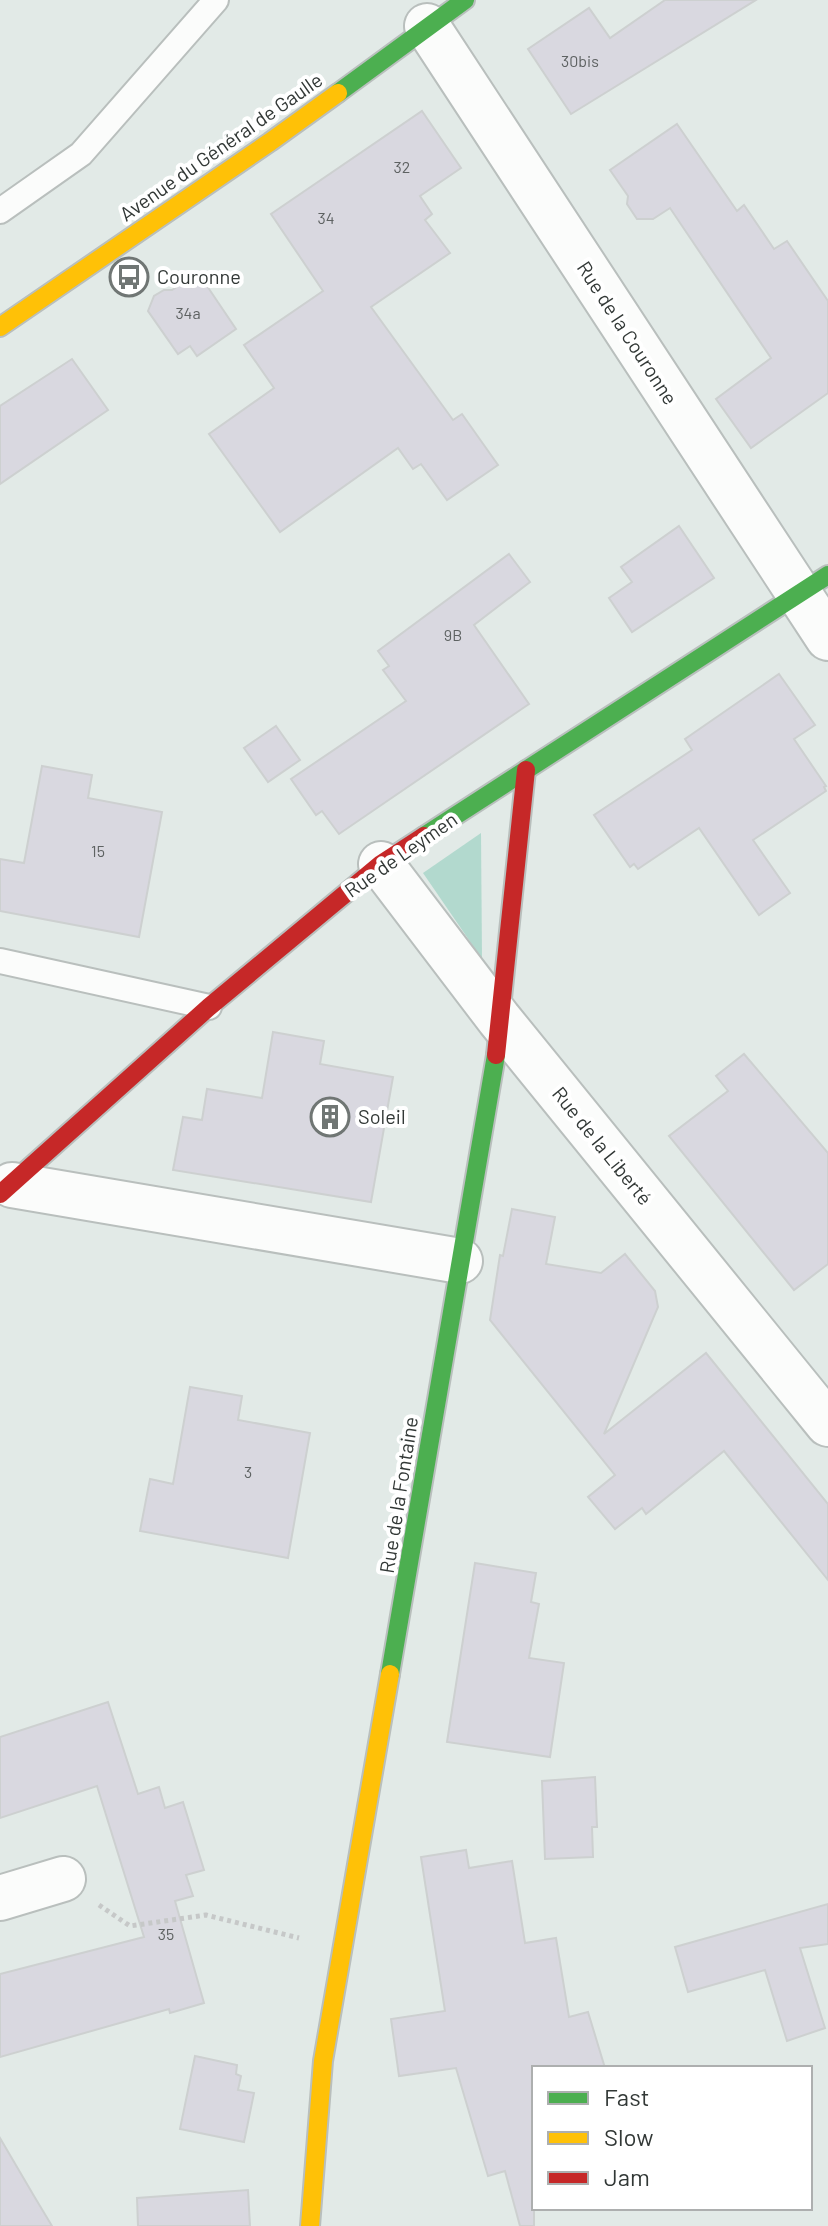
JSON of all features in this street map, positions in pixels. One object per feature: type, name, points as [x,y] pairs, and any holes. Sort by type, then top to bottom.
[{"type":"street","name":"Avenue du Général de Gaulle","points":[[0,327],[270,142],[465,0]]},
{"type":"street","name":"Rue de la Couronne","points":[[427,26],[813,585],[828,638]]},
{"type":"street","name":"Rue de Leymen","points":[[6,1190],[209,1007],[381,864],[813,585]]},
{"type":"street","name":"Rue de la Fontaine","points":[[310,2226],[323,2061],[495,1061],[526,770]]},
{"type":"street","name":"Rue de la Liberté","points":[[381,864],[499,1019],[828,1424]]},
{"type":"street","name":"Rue de Leymen","points":[[6,1190],[460,1261]]},
{"type":"street","points":[[0,1898],[63,1879]]},
{"type":"lane","points":[[0,211],[81,154],[216,0]]},
{"type":"lane","points":[[0,961],[209,1007]]},
{"type":"path","points":[[63,1879],[130,1926],[206,1915],[342,1950]]},
{"type":"green space","points":[[481,833],[482,959],[423,873]]},
{"type":"building","points":[[665,0],[756,0],[571,114],[528,49],[589,8],[610,38]]},
{"type":"building","points":[[422,111],[461,168],[420,196],[432,214],[425,220],[450,253],[371,307],[453,420],[462,414],[498,465],[447,500],[421,464],[413,469],[398,448],[280,532],[209,434],[274,388],[244,345],[323,291],[271,214]]},
{"type":"building","points":[[677,124],[737,211],[744,205],[774,249],[787,241],[828,301],[828,393],[751,448],[716,399],[771,358],[670,208],[653,219],[637,219],[627,204],[628,196],[610,170]]},
{"type":"building","points":[[188,280],[192,287],[203,280],[236,329],[197,356],[190,346],[178,354],[148,311],[154,296]]},
{"type":"building","points":[[72,359],[108,410],[0,484],[0,406]]},
{"type":"building","points":[[679,526],[714,578],[632,632],[609,598],[632,582],[621,567]]},
{"type":"building","points":[[509,554],[530,582],[474,625],[529,704],[339,834],[322,811],[316,815],[291,779],[406,701],[383,670],[389,666],[378,651]]},
{"type":"building","points":[[779,674],[815,725],[794,739],[826,786],[826,791],[753,840],[790,893],[759,915],[699,828],[638,869],[634,864],[630,867],[594,815],[692,750],[685,739]]},
{"type":"building","points":[[276,726],[300,760],[268,782],[244,748]]},
{"type":"building","points":[[42,766],[92,775],[88,798],[162,812],[139,937],[0,911],[0,859],[24,863]]},
{"type":"building","name":"Soleil","points":[[273,1032],[324,1041],[320,1064],[393,1077],[371,1202],[173,1170],[183,1117],[202,1120],[207,1089],[262,1098]]},
{"type":"building","points":[[744,1054],[828,1153],[828,1264],[794,1290],[669,1136],[728,1091],[716,1076]]},
{"type":"building","points":[[512,1209],[555,1217],[546,1264],[601,1273],[625,1254],[655,1291],[658,1307],[604,1434],[706,1353],[828,1504],[828,1580],[724,1451],[646,1514],[642,1508],[615,1529],[588,1497],[615,1475],[490,1320],[500,1255],[503,1256]]},
{"type":"building","points":[[190,1387],[242,1396],[238,1420],[310,1433],[288,1558],[140,1531],[150,1479],[173,1484]]},
{"type":"building","points":[[475,1563],[536,1573],[531,1602],[539,1604],[529,1658],[564,1663],[550,1757],[447,1742]]},
{"type":"building","points":[[108,1702],[138,1794],[159,1787],[165,1808],[183,1802],[204,1870],[186,1875],[193,1896],[175,1901],[204,2003],[170,2013],[169,2009],[0,2057],[0,1974],[144,1937],[97,1786],[0,1818],[0,1737]]},
{"type":"building","points":[[595,1777],[597,1827],[592,1827],[593,1857],[545,1859],[542,1781]]},
{"type":"building","points":[[466,1850],[469,1868],[512,1861],[525,1943],[556,1938],[569,2017],[588,2012],[604,2066],[532,2066],[534,2226],[520,2226],[505,2171],[488,2176],[456,2068],[399,2076],[391,2019],[445,2011],[421,1857]]},
{"type":"building","points":[[828,1904],[828,1944],[800,1948],[825,2028],[787,2041],[765,1970],[688,1992],[675,1947]]},
{"type":"building","points":[[195,2056],[237,2065],[236,2074],[241,2076],[238,2090],[254,2093],[244,2142],[180,2129]]},
{"type":"building","points":[[0,2138],[34,2196],[52,2226],[0,2226]]},
{"type":"building","points":[[248,2190],[250,2226],[138,2226],[137,2198]]},
{"type":"traffic: fast","points":[[338,93],[465,0]]},
{"type":"traffic: fast","points":[[424,836],[828,575]]},
{"type":"traffic: fast","points":[[390,1674],[496,1055]]},
{"type":"traffic: slow","points":[[0,327],[338,93]]},
{"type":"traffic: slow","points":[[310,2226],[323,2061],[390,1674]]},
{"type":"traffic: jam","points":[[496,1055],[526,770]]},
{"type":"traffic: jam","points":[[0,1194],[209,1007],[381,864],[424,836]]},
{"type":"place","name":"Couronne","points":[[129,277]]},
{"type":"place","name":"Soleil","points":[[330,1117]]}]
